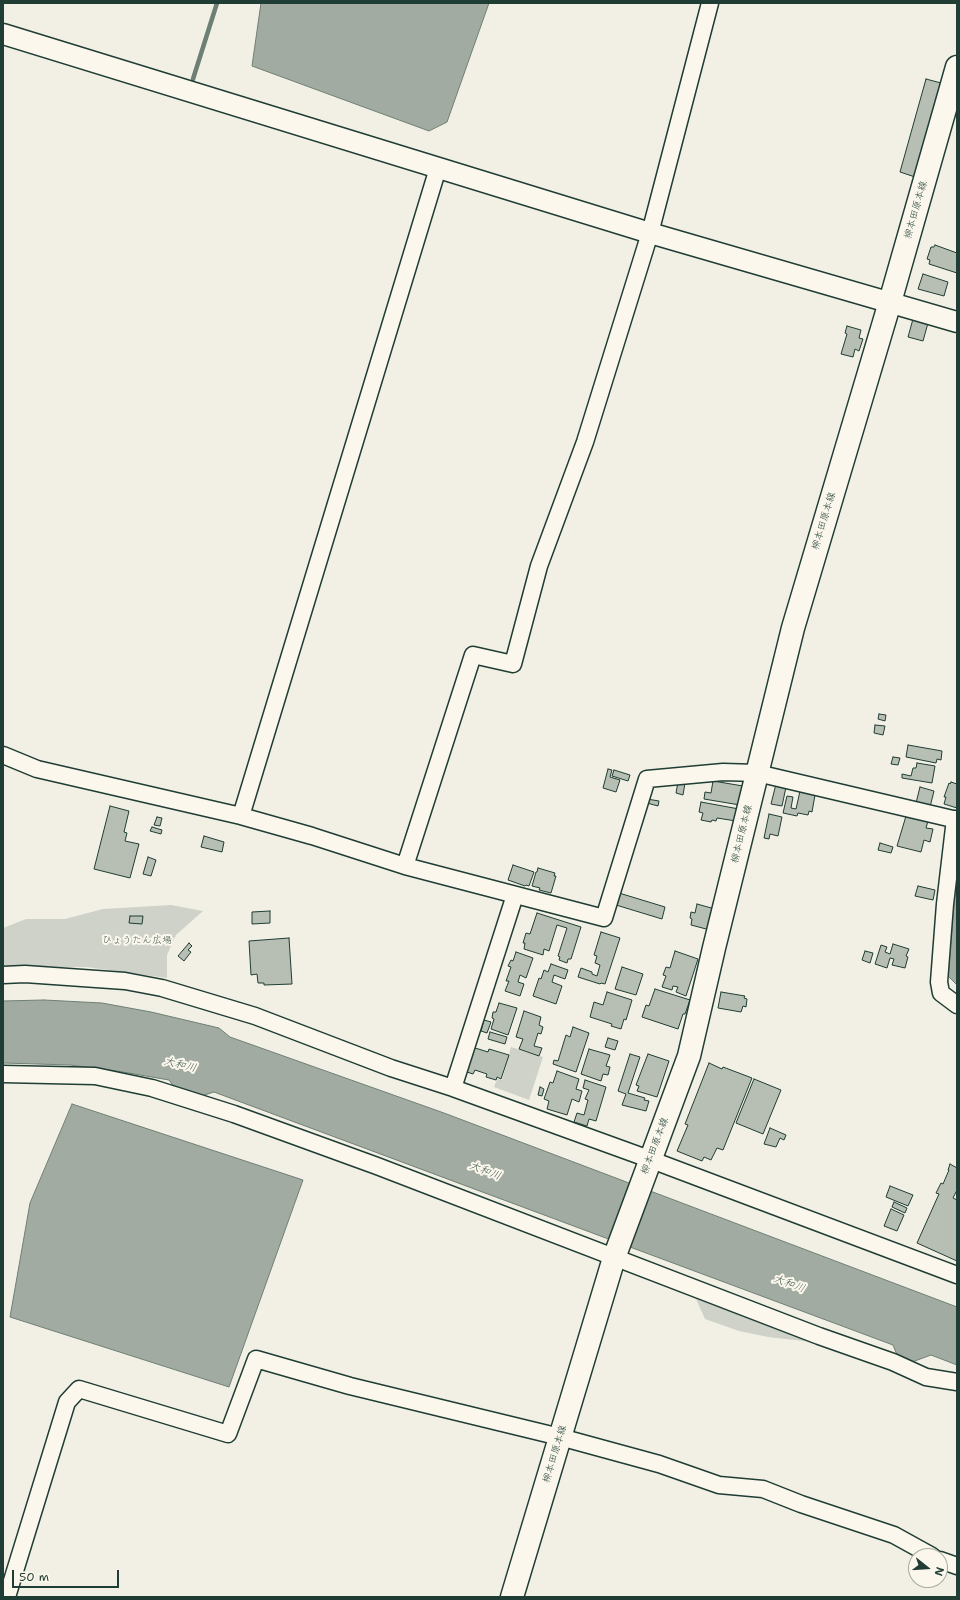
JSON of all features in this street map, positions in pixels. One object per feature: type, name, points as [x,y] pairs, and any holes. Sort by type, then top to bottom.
[{"type":"main road","name":"柳本田原本線","points":[[512,1597],[615,1256],[648,1162],[689,1056],[793,628],[890,302],[957,67]]},
{"type":"street","points":[[406,866],[473,655],[513,664],[539,566],[585,442],[650,232],[710,3]]},
{"type":"street","points":[[3,34],[438,168],[957,322]]},
{"type":"street","points":[[241,816],[438,168]]},
{"type":"street","points":[[3,755],[37,769],[241,816],[312,836],[406,866],[604,918],[647,779],[723,772],[757,773],[956,820],[946,896],[938,982],[941,993],[957,1005]]},
{"type":"street","points":[[452,1088],[515,895]]},
{"type":"street","points":[[3,975],[25,974],[125,981],[162,988],[255,1016],[391,1068],[452,1088],[648,1162],[957,1275]]},
{"type":"street","points":[[3,1074],[95,1076],[152,1088],[234,1114],[615,1256],[819,1336],[893,1362],[926,1377],[957,1382]]},
{"type":"street","points":[[7,1597],[67,1402],[79,1389],[228,1434],[256,1359],[350,1386],[560,1437],[658,1464],[719,1485],[763,1489],[801,1504],[894,1535],[918,1548]]},
{"type":"green space","name":"ひょうたん広場","points":[[171,905],[203,911],[176,935],[167,955],[167,978],[86,967],[3,968],[3,928],[26,919],[65,919],[103,909]]},
{"type":"green space","points":[[511,1047],[543,1057],[529,1100],[494,1087],[497,1079],[502,1080]]},
{"type":"green space","points":[[696,1299],[812,1342],[768,1337],[739,1331],[705,1319]]},
{"type":"water","points":[[261,3],[489,3],[447,122],[429,131],[252,66]]},
{"type":"water","points":[[957,864],[957,985],[948,976]]},
{"type":"water","name":"大和川","points":[[44,1000],[102,1003],[151,1012],[219,1028],[230,1037],[444,1113],[957,1307],[957,1365],[931,1355],[912,1362],[897,1355],[893,1345],[214,1092],[195,1098],[178,1092],[169,1080],[70,1065],[3,1063],[3,1001]]},
{"type":"water","points":[[72,1104],[303,1180],[229,1387],[10,1317],[30,1203]]},
{"type":"building","points":[[926,79],[941,83],[915,177],[900,172]]},
{"type":"building","points":[[935,245],[957,253],[957,273],[929,264],[930,260],[927,259],[931,247],[934,247]]},
{"type":"building","points":[[923,274],[948,282],[944,296],[918,289]]},
{"type":"building","points":[[913,319],[928,323],[923,341],[908,337]]},
{"type":"building","points":[[847,326],[861,330],[859,338],[863,339],[859,351],[855,349],[853,357],[841,354],[847,334],[845,333]]},
{"type":"building","points":[[879,714],[886,715],[885,721],[878,719]]},
{"type":"building","points":[[875,725],[885,726],[883,735],[874,733]]},
{"type":"building","points":[[908,745],[942,751],[941,760],[937,759],[936,763],[906,757]]},
{"type":"building","points":[[893,757],[900,758],[898,765],[891,764]]},
{"type":"building","points":[[917,763],[935,766],[932,783],[902,778],[902,774],[911,776],[913,768],[916,768]]},
{"type":"building","points":[[608,769],[612,770],[610,777],[620,780],[616,792],[603,788]]},
{"type":"building","points":[[614,770],[630,775],[628,781],[612,776]]},
{"type":"building","points":[[713,781],[743,786],[740,805],[704,799],[705,792],[711,793]]},
{"type":"building","points":[[678,782],[685,783],[683,795],[676,793]]},
{"type":"building","points":[[951,782],[957,784],[957,808],[944,804],[946,797],[944,797],[949,783],[950,784]]},
{"type":"building","points":[[776,784],[786,787],[782,806],[771,804]]},
{"type":"building","points":[[920,787],[934,791],[930,807],[916,803]]},
{"type":"building","points":[[800,791],[815,795],[812,812],[809,811],[808,815],[798,813],[797,816],[783,813],[787,796],[793,797],[791,808],[796,809]]},
{"type":"building","points":[[647,799],[659,801],[658,806],[647,803]]},
{"type":"building","points":[[701,802],[739,809],[736,821],[717,818],[716,821],[712,820],[711,822],[701,820],[703,813],[699,812]]},
{"type":"building","points":[[110,806],[129,811],[124,832],[127,833],[125,841],[139,844],[130,878],[94,869]]},
{"type":"building","points":[[769,814],[782,817],[778,836],[770,834],[769,839],[764,838]]},
{"type":"building","points":[[906,816],[928,821],[926,828],[933,829],[930,842],[924,840],[921,852],[897,846]]},
{"type":"building","points":[[157,817],[162,818],[160,826],[154,825]]},
{"type":"building","points":[[152,827],[162,830],[161,834],[150,831]]},
{"type":"building","points":[[204,836],[224,842],[222,852],[201,847]]},
{"type":"building","points":[[880,843],[893,847],[891,853],[878,850]]},
{"type":"building","points":[[148,857],[156,860],[151,876],[143,874]]},
{"type":"building","points":[[513,865],[534,872],[529,886],[508,880]]},
{"type":"building","points":[[538,868],[555,873],[554,876],[556,876],[551,893],[539,890],[540,888],[532,886]]},
{"type":"building","points":[[918,886],[935,890],[933,900],[915,896]]},
{"type":"building","points":[[619,893],[665,907],[662,919],[616,905]]},
{"type":"building","points":[[697,904],[715,909],[710,930],[691,925],[691,912],[695,913]]},
{"type":"building","points":[[270,911],[270,923],[252,924],[252,912]]},
{"type":"building","points":[[537,913],[581,927],[571,959],[568,959],[567,963],[559,960],[560,957],[558,956],[567,928],[557,925],[549,951],[544,949],[543,955],[524,949],[525,943],[523,943],[526,933],[530,934]]},
{"type":"building","points":[[130,916],[143,916],[142,924],[129,923]]},
{"type":"building","points":[[601,932],[620,938],[605,984],[600,984],[578,977],[581,968],[592,972],[592,974],[597,976],[600,965],[595,963],[597,956],[594,955]]},
{"type":"building","points":[[289,938],[292,984],[264,985],[264,983],[258,983],[257,974],[251,975],[249,941]]},
{"type":"building","points":[[189,943],[192,946],[188,950],[191,952],[184,961],[178,956]]},
{"type":"building","points":[[893,944],[909,949],[906,956],[908,957],[905,968],[892,965],[894,959],[890,958],[887,968],[875,964],[881,945],[887,947],[885,952],[890,954]]},
{"type":"building","points":[[675,951],[698,959],[686,996],[676,992],[678,987],[673,986],[672,990],[662,987],[666,976],[663,975],[666,967],[670,968]]},
{"type":"building","points":[[865,951],[873,953],[870,963],[862,960]]},
{"type":"building","points":[[516,952],[533,958],[526,978],[520,975],[518,982],[524,984],[520,996],[505,991],[509,981],[506,981],[511,967],[508,966],[511,960],[513,961]]},
{"type":"building","points":[[551,964],[568,970],[565,979],[554,975],[552,982],[562,986],[556,1004],[533,996],[539,978],[541,979],[544,970],[548,972]]},
{"type":"building","points":[[622,967],[643,974],[636,995],[615,989]]},
{"type":"building","points":[[655,989],[690,1000],[678,1029],[642,1017],[646,1005],[649,1006]]},
{"type":"building","points":[[607,992],[632,1000],[626,1020],[624,1019],[621,1029],[611,1026],[612,1024],[590,1017],[594,1002],[603,1005]]},
{"type":"building","points":[[721,992],[745,996],[744,998],[747,999],[746,1007],[743,1006],[741,1012],[718,1008]]},
{"type":"building","points":[[499,1003],[517,1008],[508,1035],[491,1029],[494,1019],[492,1018],[493,1012],[496,1012]]},
{"type":"building","points":[[524,1011],[541,1017],[539,1025],[543,1027],[541,1034],[538,1033],[534,1046],[542,1048],[539,1056],[519,1049],[523,1039],[516,1037]]},
{"type":"building","points":[[484,1020],[491,1022],[487,1033],[481,1031]]},
{"type":"building","points":[[573,1027],[589,1033],[576,1072],[553,1064],[554,1060],[558,1061],[566,1035],[570,1037]]},
{"type":"building","points":[[490,1032],[507,1037],[505,1044],[488,1039]]},
{"type":"building","points":[[608,1038],[618,1041],[615,1050],[605,1047]]},
{"type":"building","points":[[472,1047],[488,1052],[489,1049],[509,1055],[501,1079],[497,1077],[496,1080],[486,1077],[487,1074],[475,1070],[473,1074],[464,1071]]},
{"type":"building","points":[[589,1049],[610,1055],[606,1066],[610,1067],[608,1075],[603,1074],[601,1081],[581,1074]]},
{"type":"building","points":[[630,1054],[640,1057],[628,1093],[645,1098],[644,1100],[649,1101],[646,1111],[622,1105],[626,1094],[618,1091]]},
{"type":"building","points":[[648,1054],[669,1061],[657,1097],[637,1091],[639,1086],[636,1085]]},
{"type":"building","points":[[709,1063],[722,1069],[723,1067],[752,1078],[723,1150],[717,1148],[711,1160],[704,1157],[702,1161],[677,1151],[688,1125],[685,1124]]},
{"type":"building","points":[[557,1071],[579,1079],[576,1089],[582,1091],[579,1102],[572,1099],[567,1115],[547,1109],[549,1101],[544,1099],[550,1082],[553,1083]]},
{"type":"building","points":[[754,1079],[781,1090],[763,1134],[736,1123]]},
{"type":"building","points":[[585,1080],[606,1087],[596,1121],[589,1119],[587,1126],[574,1122],[577,1113],[584,1115],[588,1100],[585,1099],[589,1090],[583,1088]]},
{"type":"building","points":[[540,1087],[544,1089],[542,1096],[538,1095]]},
{"type":"building","points":[[770,1128],[786,1135],[784,1140],[780,1138],[776,1147],[764,1144]]},
{"type":"building","points":[[950,1164],[957,1168],[957,1190],[953,1198],[957,1200],[957,1261],[917,1243],[939,1194],[936,1193],[941,1183],[943,1184]]},
{"type":"building","points":[[890,1186],[913,1195],[908,1206],[886,1197]]},
{"type":"building","points":[[894,1202],[907,1208],[905,1213],[892,1207]]},
{"type":"building","points":[[891,1209],[904,1215],[897,1231],[884,1226]]},
{"type":"waterway","points":[[193,79],[217,3]]}]
